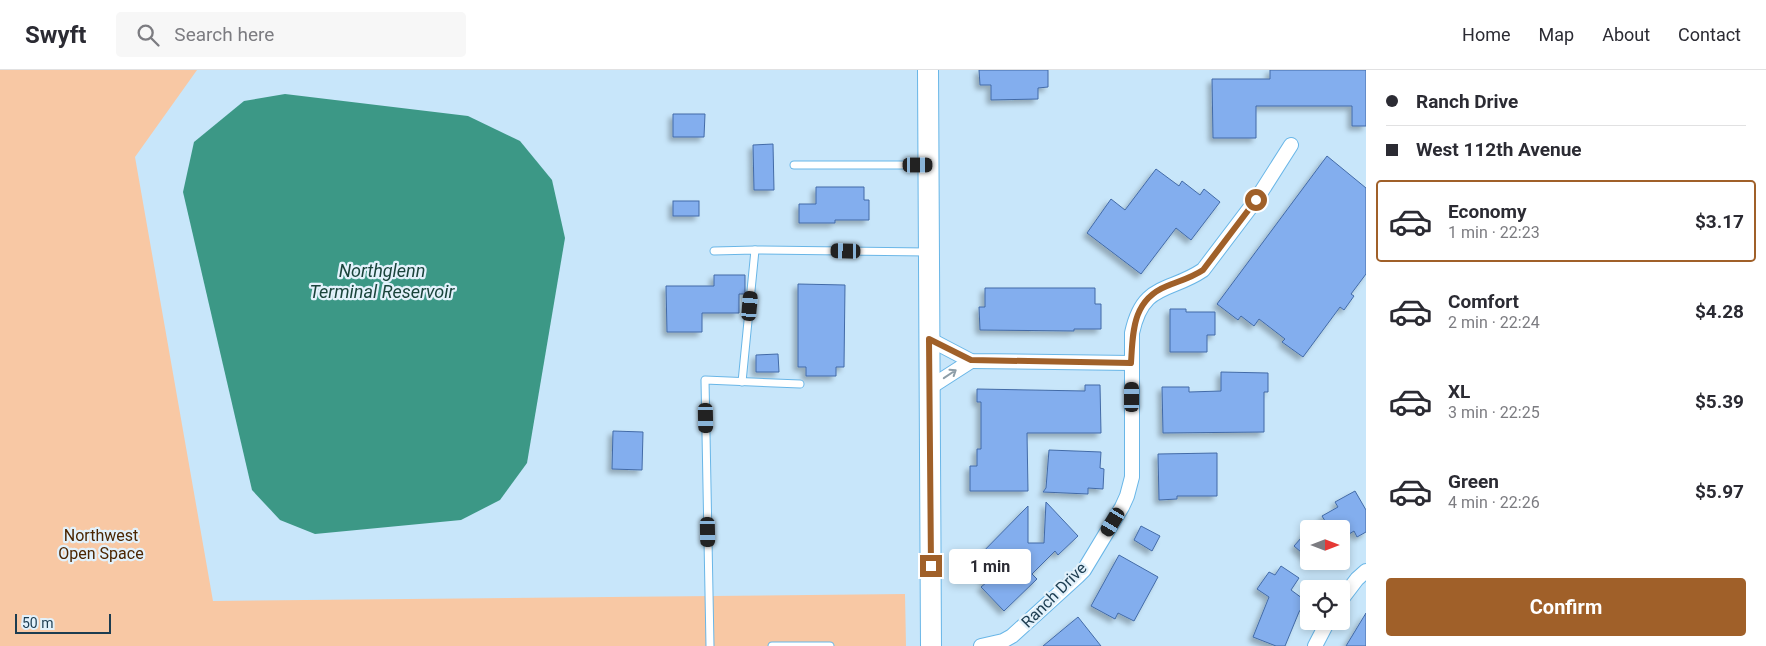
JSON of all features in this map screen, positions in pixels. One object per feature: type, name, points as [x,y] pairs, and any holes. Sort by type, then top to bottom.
[{"type":"main road","points":[[928,70],[931,646]]},
{"type":"street","name":"Ranch Drive","points":[[980,646],[1003,642],[1012,636],[1084,570],[1122,507],[1132,477],[1132,333],[1141,307],[1159,290],[1194,277],[1203,270],[1256,200],[1291,145]]},
{"type":"street","points":[[929,339],[971,360],[1131,363]]},
{"type":"street","points":[[929,388],[971,360]]},
{"type":"street","points":[[1350,589],[1366,571]]},
{"type":"street","points":[[1315,646],[1323,630]]},
{"type":"lane","points":[[794,165],[928,165]]},
{"type":"lane","points":[[742,382],[755,250]]},
{"type":"lane","points":[[714,251],[929,252]]},
{"type":"lane","points":[[710,646],[705,380],[800,384]]},
{"type":"lane","points":[[772,646],[830,646]]},
{"type":"green space","name":"Northwest Open Space","points":[[0,70],[197,70],[135,157],[213,601],[905,594],[906,646],[0,646]]},
{"type":"water","name":"Northglenn Terminal Reservoir","points":[[285,94],[468,116],[520,141],[552,180],[565,238],[527,463],[500,500],[461,520],[315,534],[280,520],[252,490],[183,192],[194,142],[244,101]]},
{"type":"building","points":[[979,70],[1048,70],[1048,87],[1038,88],[1038,99],[991,100],[991,85],[980,85]]},
{"type":"building","points":[[1270,70],[1366,70],[1366,126],[1352,126],[1352,106],[1256,106],[1256,138],[1213,138],[1212,79],[1270,79]]},
{"type":"building","points":[[673,114],[705,114],[704,137],[673,137]]},
{"type":"building","points":[[773,144],[774,190],[754,190],[753,145]]},
{"type":"building","points":[[1327,156],[1366,188],[1366,274],[1351,294],[1354,296],[1344,310],[1340,307],[1303,357],[1282,342],[1285,339],[1259,319],[1254,326],[1241,316],[1238,320],[1217,304]]},
{"type":"building","points":[[1156,169],[1179,186],[1182,181],[1200,195],[1204,189],[1220,202],[1191,240],[1176,228],[1141,274],[1087,233],[1111,199],[1125,210]]},
{"type":"building","points":[[816,187],[864,187],[864,200],[869,200],[869,220],[835,220],[835,223],[799,223],[799,204],[816,204]]},
{"type":"building","points":[[673,201],[699,201],[699,216],[673,216]]},
{"type":"building","points":[[714,275],[745,275],[745,294],[739,294],[739,313],[702,313],[702,332],[667,332],[666,286],[714,286]]},
{"type":"building","points":[[798,284],[845,285],[844,367],[836,367],[836,376],[806,376],[806,367],[798,367]]},
{"type":"building","points":[[985,288],[1095,288],[1095,304],[1101,304],[1101,329],[1074,329],[1074,331],[980,330],[979,307],[985,307]]},
{"type":"building","points":[[1170,309],[1186,309],[1186,312],[1215,312],[1215,335],[1207,335],[1207,352],[1170,352]]},
{"type":"building","points":[[778,354],[779,372],[756,372],[756,355]]},
{"type":"building","points":[[1221,372],[1268,373],[1268,392],[1264,392],[1264,432],[1163,433],[1162,387],[1189,387],[1189,392],[1221,391]]},
{"type":"building","points":[[1085,385],[1100,385],[1101,433],[1027,433],[1028,491],[970,491],[970,466],[977,466],[977,449],[981,449],[981,402],[977,402],[977,389],[1085,391]]},
{"type":"building","points":[[613,431],[643,432],[642,470],[612,469]]},
{"type":"building","points":[[1049,450],[1101,452],[1100,468],[1104,469],[1103,489],[1088,488],[1088,494],[1043,492],[1046,488]]},
{"type":"building","points":[[1217,453],[1217,496],[1177,496],[1177,499],[1159,500],[1158,454]]},
{"type":"building","points":[[1355,491],[1366,510],[1366,532],[1357,537],[1354,531],[1350,533],[1350,520],[1324,520],[1322,516],[1338,507],[1335,502]]},
{"type":"building","points":[[1046,502],[1078,536],[1058,555],[1055,551],[1032,574],[1037,579],[1004,611],[981,587],[987,582],[970,565],[1028,506],[1028,543],[1044,543]]},
{"type":"building","points":[[1141,526],[1160,536],[1152,551],[1134,540]]},
{"type":"building","points":[[1300,539],[1300,551],[1294,546]]},
{"type":"building","points":[[1119,555],[1158,577],[1134,621],[1118,613],[1115,619],[1091,606]]},
{"type":"building","points":[[1281,566],[1299,578],[1291,590],[1300,597],[1300,610],[1285,646],[1276,646],[1253,637],[1269,597],[1257,589],[1269,572],[1275,575]]},
{"type":"building","points":[[1366,613],[1366,646],[1346,646]]},
{"type":"building","points":[[1078,617],[1101,646],[1043,646]]},
{"type":"route","points":[[931,566],[929,339],[971,360],[1131,363],[1132,333],[1141,307],[1159,290],[1194,277],[1203,270],[1256,200]]}]
